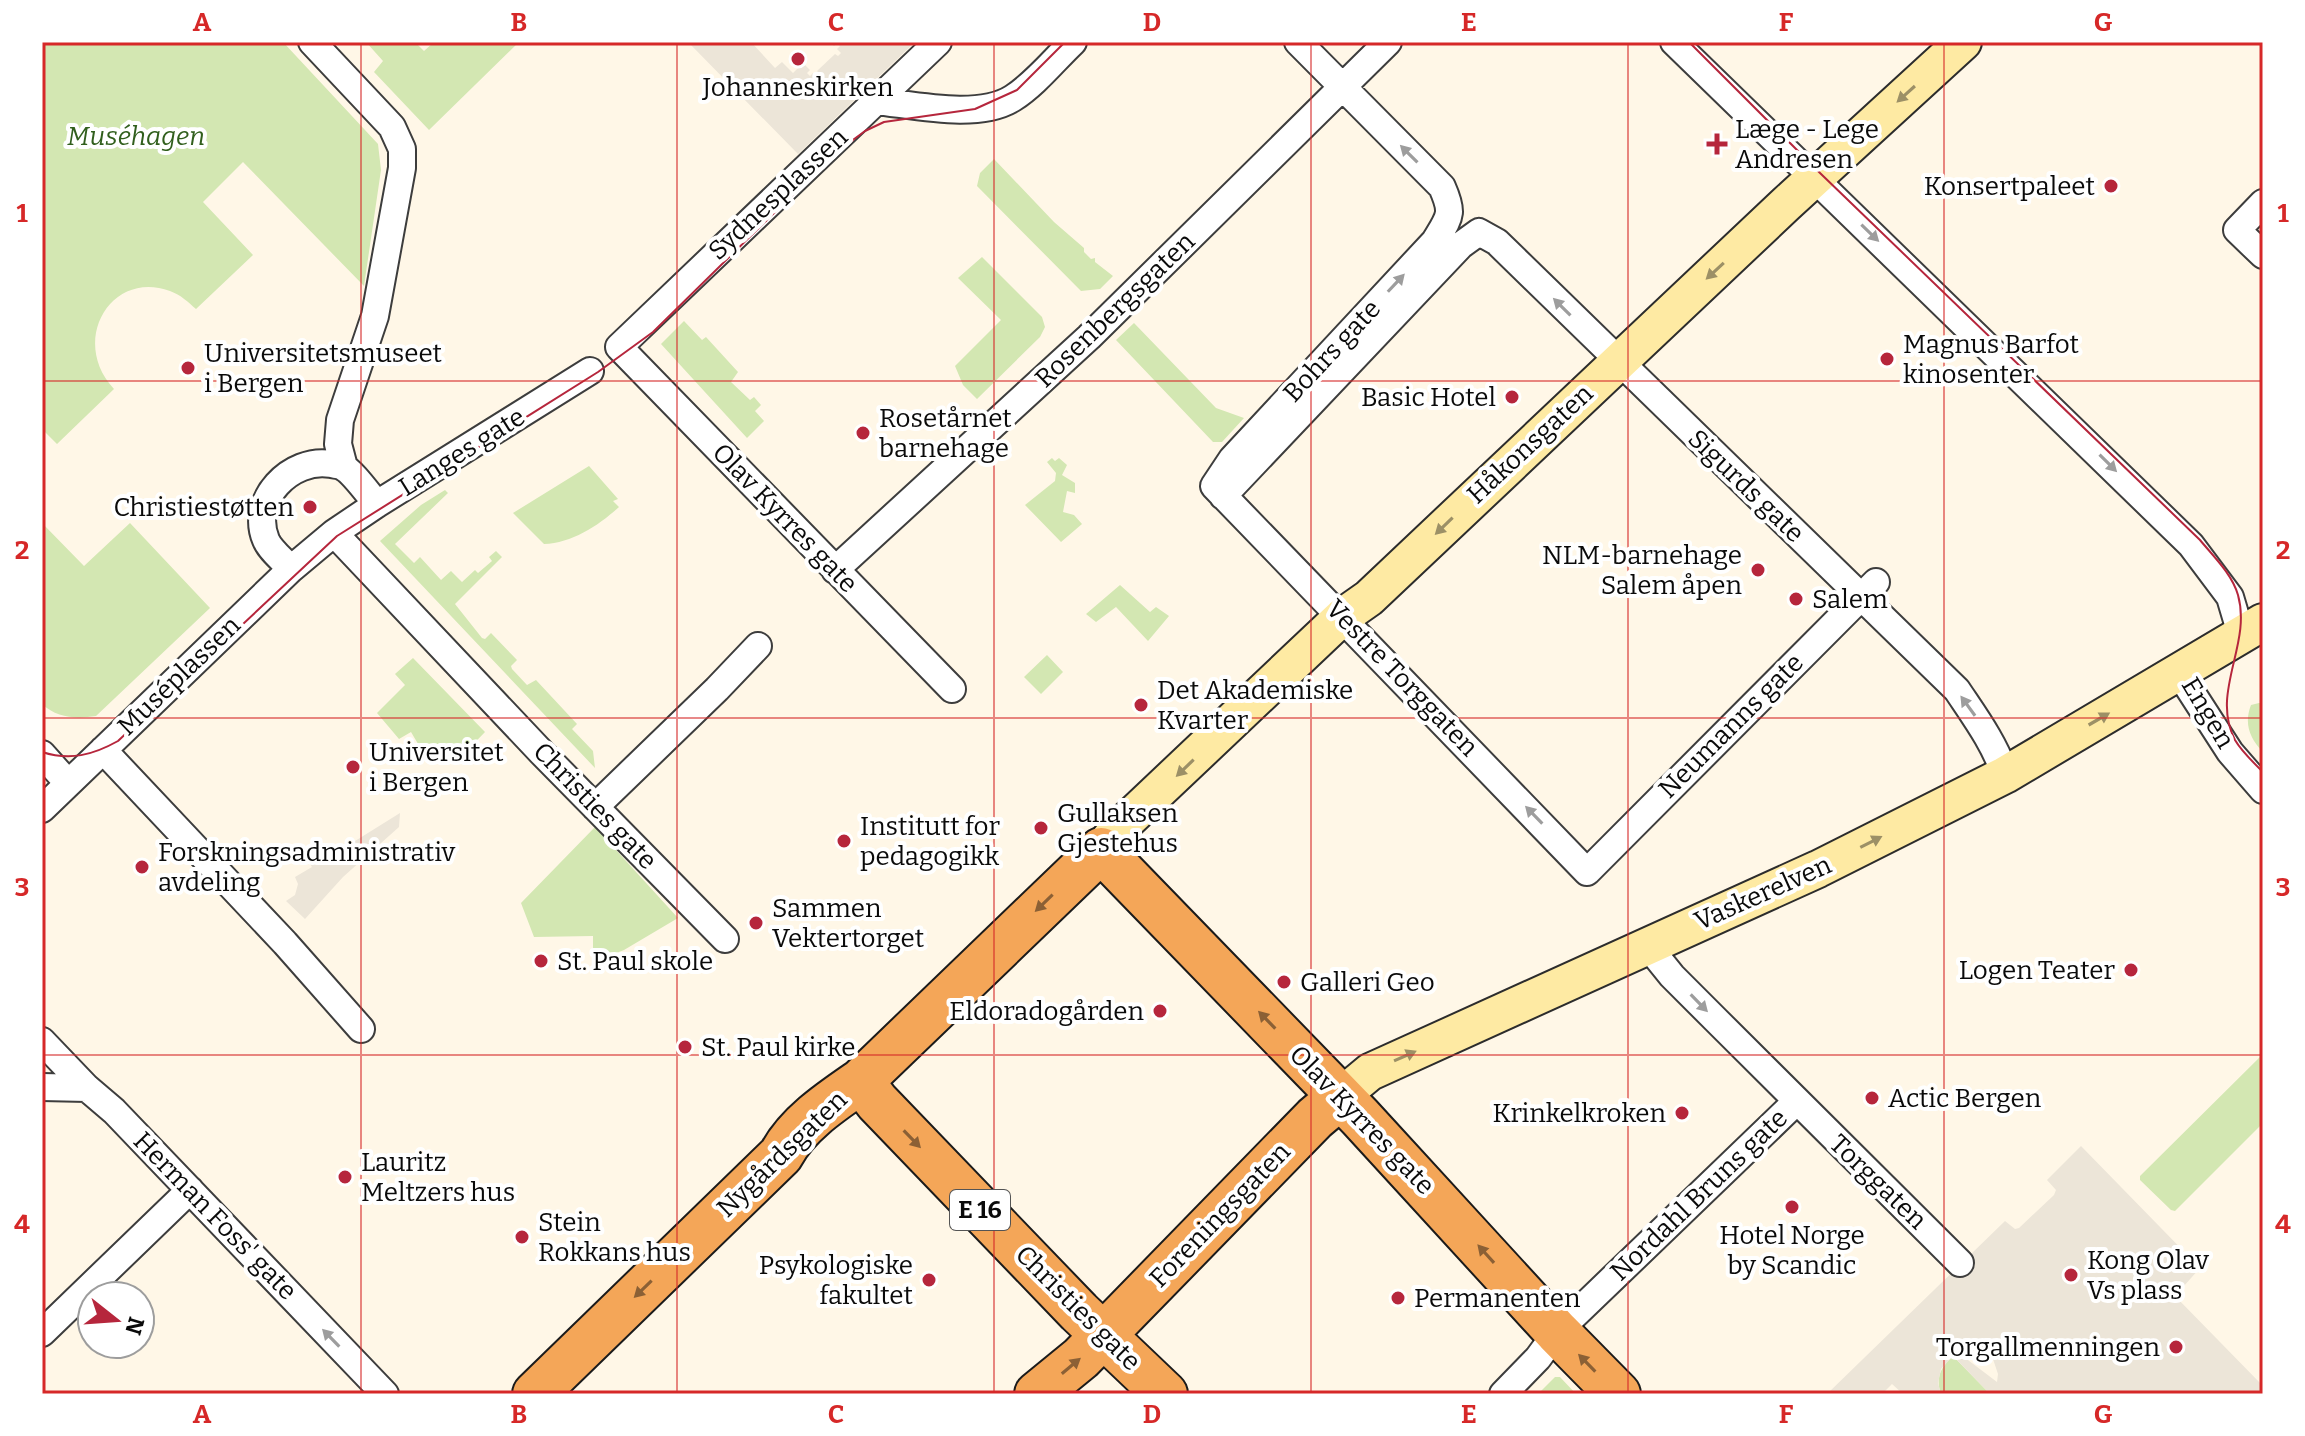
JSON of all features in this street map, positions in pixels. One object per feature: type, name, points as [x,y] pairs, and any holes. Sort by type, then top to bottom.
[{"type":"highway","name":"Nygårdsgaten","points":[[535,1394],[781,1155],[789,1140],[834,1100],[861,1081],[1101,850]]},
{"type":"highway","name":"Olav Kyrres gate","points":[[1101,850],[1423,1183],[1557,1332],[1618,1394]]},
{"type":"highway","name":"Christies gate","points":[[861,1081],[877,1102],[1103,1335],[1165,1394]]},
{"type":"highway","name":"Foreningsgaten","points":[[1037,1394],[1081,1358],[1315,1118],[1340,1097]]},
{"type":"main road","name":"Håkonsgaten","points":[[1101,850],[1117,830],[1342,617],[1369,598],[1963,42]]},
{"type":"main road","name":"Engen","points":[[2179,673],[2252,628]]},
{"type":"main road","name":"Vaskerelven","points":[[1340,1097],[1370,1072],[1818,869],[2005,775],[2179,673]]},
{"type":"street","points":[[312,42],[392,127],[402,149],[402,168],[375,316],[340,420],[338,444],[344,467],[377,504]]},
{"type":"street","name":"Sydnesplassen","points":[[619,347],[938,42]]},
{"type":"street","points":[[876,101],[953,109],[995,106],[1012,98],[1073,42]]},
{"type":"street","points":[[1298,42],[1343,88]]},
{"type":"street","name":"Rosenbergsgaten","points":[[835,570],[1078,348],[1388,42]]},
{"type":"street","points":[[1674,42],[2191,545],[2252,628]]},
{"type":"street","name":"Bohrs gate","points":[[1218,491],[1232,459],[1435,241],[1450,216],[1451,208],[1442,187],[1343,88]]},
{"type":"street","points":[[2263,203],[2237,230],[2263,255]]},
{"type":"street","name":"Sigurds gate","points":[[1461,245],[1479,232],[1497,242],[1618,362],[1869,590],[1957,690],[2000,760],[2005,775]]},
{"type":"street","name":"Bohrs gate","points":[[1218,491],[1461,245]]},
{"type":"street","name":"Olav Kyrres gate","points":[[619,347],[952,689]]},
{"type":"street","name":"Langes gate","points":[[334,533],[590,371]]},
{"type":"street","points":[[291,569],[266,542],[262,522],[268,497],[280,480],[299,468],[321,463],[344,467]]},
{"type":"street","name":"Vestre Torggaten","points":[[1218,491],[1587,872]]},
{"type":"street","name":"Muséplassen","points":[[42,809],[291,569],[334,533]]},
{"type":"street","name":"Christies gate","points":[[334,533],[725,939]]},
{"type":"street","name":"Neumanns gate","points":[[1587,872],[1869,590]]},
{"type":"street","points":[[595,807],[758,646]]},
{"type":"street","name":"Engen","points":[[2179,673],[2230,752],[2263,790]]},
{"type":"street","points":[[103,750],[285,943],[361,1029]]},
{"type":"street","points":[[42,754],[68,783]]},
{"type":"street","points":[[1647,945],[1672,976],[1796,1102]]},
{"type":"street","name":"Herman Foss' gate","points":[[42,1041],[114,1111],[385,1394]]},
{"type":"street","points":[[42,1087],[87,1088]]},
{"type":"street","name":"Torggaten","points":[[1796,1102],[1960,1263]]},
{"type":"street","name":"Nordahl Bruns gate","points":[[1503,1394],[1538,1358],[1557,1332],[1796,1102]]},
{"type":"street","points":[[42,1333],[190,1190]]},
{"type":"green space","name":"Muséhagen","points":[[42,42],[283,42],[378,144],[381,170],[364,286],[243,162],[203,202],[253,255],[196,309],[170,291],[149,287],[130,290],[114,300],[103,314],[96,331],[95,350],[101,370],[114,389],[57,444],[42,429]]},
{"type":"green space","points":[[366,42],[415,42],[424,51],[434,42],[519,42],[429,130],[374,72],[383,61]]},
{"type":"green space","points":[[994,159],[1054,222],[1084,248],[1091,259],[1095,258],[1095,262],[1113,276],[1100,289],[1081,291],[977,186],[980,173]]},
{"type":"green space","points":[[982,257],[1042,317],[1045,327],[1040,337],[977,399],[963,385],[955,366],[1001,320],[958,278]]},
{"type":"green space","points":[[684,321],[702,340],[706,337],[738,372],[731,382],[750,400],[754,397],[761,405],[755,411],[764,421],[747,438],[661,344]]},
{"type":"green space","points":[[1134,323],[1216,408],[1244,418],[1222,442],[1213,442],[1116,340]]},
{"type":"green space","points":[[1052,458],[1055,461],[1059,458],[1067,465],[1062,475],[1075,483],[1075,493],[1067,491],[1063,512],[1074,515],[1082,524],[1061,542],[1025,505],[1055,481],[1056,473],[1047,462]]},
{"type":"green space","points":[[589,466],[618,499],[613,501],[619,507],[584,532],[544,544],[513,513]]},
{"type":"green space","points":[[445,490],[448,493],[395,544],[414,563],[420,557],[441,580],[451,571],[462,582],[492,561],[489,557],[496,551],[502,557],[455,604],[482,638],[491,633],[517,660],[512,669],[527,685],[536,680],[577,724],[572,729],[593,751],[595,768],[380,541],[421,505]]},
{"type":"green space","points":[[42,523],[84,566],[130,523],[210,608],[96,716],[67,716],[42,704]]},
{"type":"green space","points":[[1120,585],[1150,612],[1156,607],[1169,616],[1148,641],[1116,607],[1096,622],[1086,614]]},
{"type":"green space","points":[[1047,655],[1063,672],[1041,694],[1024,677]]},
{"type":"green space","points":[[413,658],[485,732],[457,761],[440,750],[427,759],[411,732],[399,739],[377,713],[405,685],[395,674]]},
{"type":"green space","points":[[2263,704],[2263,752],[2251,736],[2248,724],[2251,705]]},
{"type":"green space","points":[[595,827],[678,918],[624,950],[593,962],[593,936],[534,937],[521,903]]},
{"type":"green space","points":[[2263,1054],[2263,1123],[2175,1211],[2171,1210],[2140,1180],[2140,1176]]},
{"type":"green space","points":[[1953,1356],[1990,1394],[1941,1394],[1940,1373]]},
{"type":"green space","points":[[1555,1377],[1560,1377],[1576,1394],[1538,1394]]},
{"type":"shaded area","points":[[688,42],[751,42],[775,68],[782,62],[793,73],[803,63],[810,70],[807,73],[810,76],[813,73],[816,76],[817,71],[835,54],[838,56],[841,53],[837,43],[834,46],[830,42],[915,42],[798,154]]},
{"type":"shaded area","points":[[400,813],[399,827],[343,877],[305,919],[286,901],[295,895],[298,884],[295,877],[312,867],[302,852],[313,847],[323,861]]},
{"type":"shaded area","name":"Kong Olav Vs plass","points":[[2081,1146],[2200,1268],[2175,1296],[2263,1386],[2263,1394],[1990,1394],[1953,1356],[1941,1369],[1938,1383],[1941,1394],[1903,1394],[1892,1384],[1882,1394],[1827,1394],[2005,1221],[2015,1229],[2019,1228],[2054,1195],[2056,1190],[2047,1180]],"holes":[[[1981,1352],[1993,1359],[1997,1382],[1960,1354]]]},
{"type":"tram line","points":[[42,752],[62,756],[81,755],[118,741],[337,536],[598,372],[653,332],[834,154],[865,131],[884,122],[975,109],[1017,90],[1065,42]]},
{"type":"tram line","points":[[1689,42],[2200,540],[2222,566],[2235,587],[2241,614],[2229,686],[2229,722],[2235,740],[2263,772]]},
{"type":"place","name":"Johanneskirken","points":[[798,59]]},
{"type":"place","name":"Læge - Lege Andresen","points":[[1717,144]]},
{"type":"place","name":"Konsertpaleet","points":[[2111,186]]},
{"type":"place","name":"Magnus Barfot kinosenter","points":[[1887,359]]},
{"type":"place","name":"Universitetsmuseet i Bergen","points":[[188,368]]},
{"type":"place","name":"Basic Hotel","points":[[1512,397]]},
{"type":"place","name":"Rosetårnet barnehage","points":[[863,433]]},
{"type":"place","name":"Christiestøtten","points":[[310,507]]},
{"type":"place","name":"NLM-barnehage Salem åpen","points":[[1758,570]]},
{"type":"place","name":"Salem","points":[[1796,599]]},
{"type":"place","name":"Det Akademiske Kvarter","points":[[1141,705]]},
{"type":"place","name":"Universitet i Bergen","points":[[353,767]]},
{"type":"place","name":"Gullaksen Gjestehus","points":[[1041,828]]},
{"type":"place","name":"Institutt for pedagogikk","points":[[844,841]]},
{"type":"place","name":"Forskningsadministrativ avdeling","points":[[142,867]]},
{"type":"place","name":"Sammen Vektertorget","points":[[756,923]]},
{"type":"place","name":"St. Paul skole","points":[[541,961]]},
{"type":"place","name":"Logen Teater","points":[[2131,970]]},
{"type":"place","name":"Galleri Geo","points":[[1284,982]]},
{"type":"place","name":"Eldoradogården","points":[[1160,1011]]},
{"type":"place","name":"St. Paul kirke","points":[[685,1047]]},
{"type":"place","name":"Actic Bergen","points":[[1872,1098]]},
{"type":"place","name":"Krinkelkroken","points":[[1682,1113]]},
{"type":"place","name":"Lauritz Meltzers hus","points":[[345,1177]]},
{"type":"place","name":"Hotel Norge by Scandic","points":[[1792,1207]]},
{"type":"place","name":"Stein Rokkans hus","points":[[522,1237]]},
{"type":"place","name":"Kong Olav Vs plass","points":[[2071,1275]]},
{"type":"place","name":"Psykologiske fakultet","points":[[929,1280]]},
{"type":"place","name":"Permanenten","points":[[1398,1298]]},
{"type":"place","name":"Torgallmenningen","points":[[2176,1347]]}]
